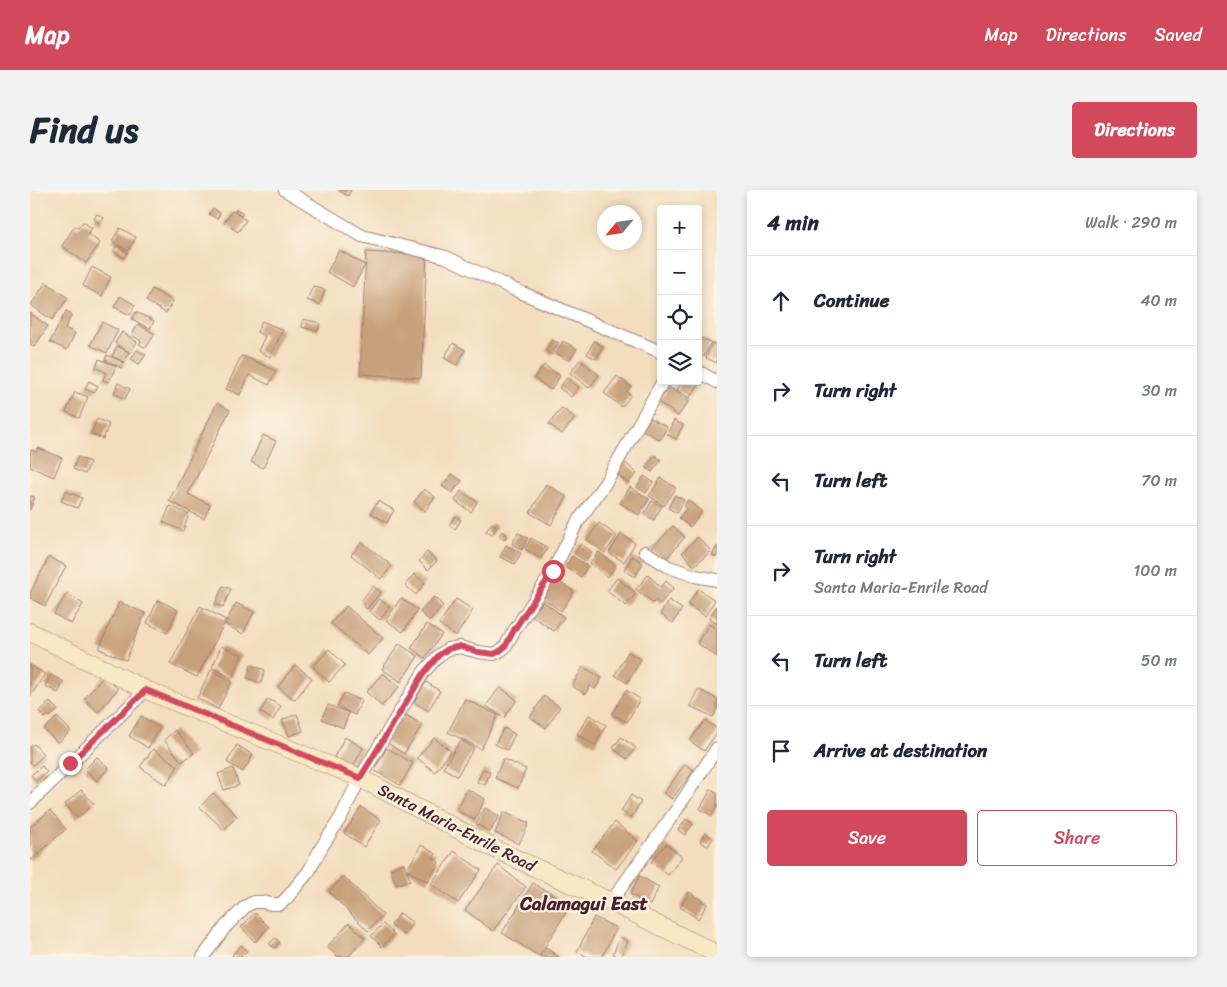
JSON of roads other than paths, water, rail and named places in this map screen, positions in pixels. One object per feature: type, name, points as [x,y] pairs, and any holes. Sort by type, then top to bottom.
[{"type":"main road","name":"Santa Maria-Enrile Road","points":[[30,632],[146,690],[360,778],[501,852],[611,902],[717,954]]},
{"type":"street","points":[[285,190],[362,236],[446,257],[513,289],[657,350]]},
{"type":"street","points":[[702,373],[717,382]]},
{"type":"street","points":[[203,957],[226,926],[246,906],[254,902],[280,904],[309,870],[341,817],[360,778],[424,673],[439,655],[448,649],[460,646],[478,652],[494,654],[505,647],[553,571],[577,523],[606,482],[661,385]]},
{"type":"street","points":[[645,552],[669,567],[694,576],[717,580]]},
{"type":"street","points":[[30,803],[146,690]]},
{"type":"street","points":[[611,902],[678,809],[717,748]]},
{"type":"district","name":"Calamagui East","points":[[584,903]]}]
